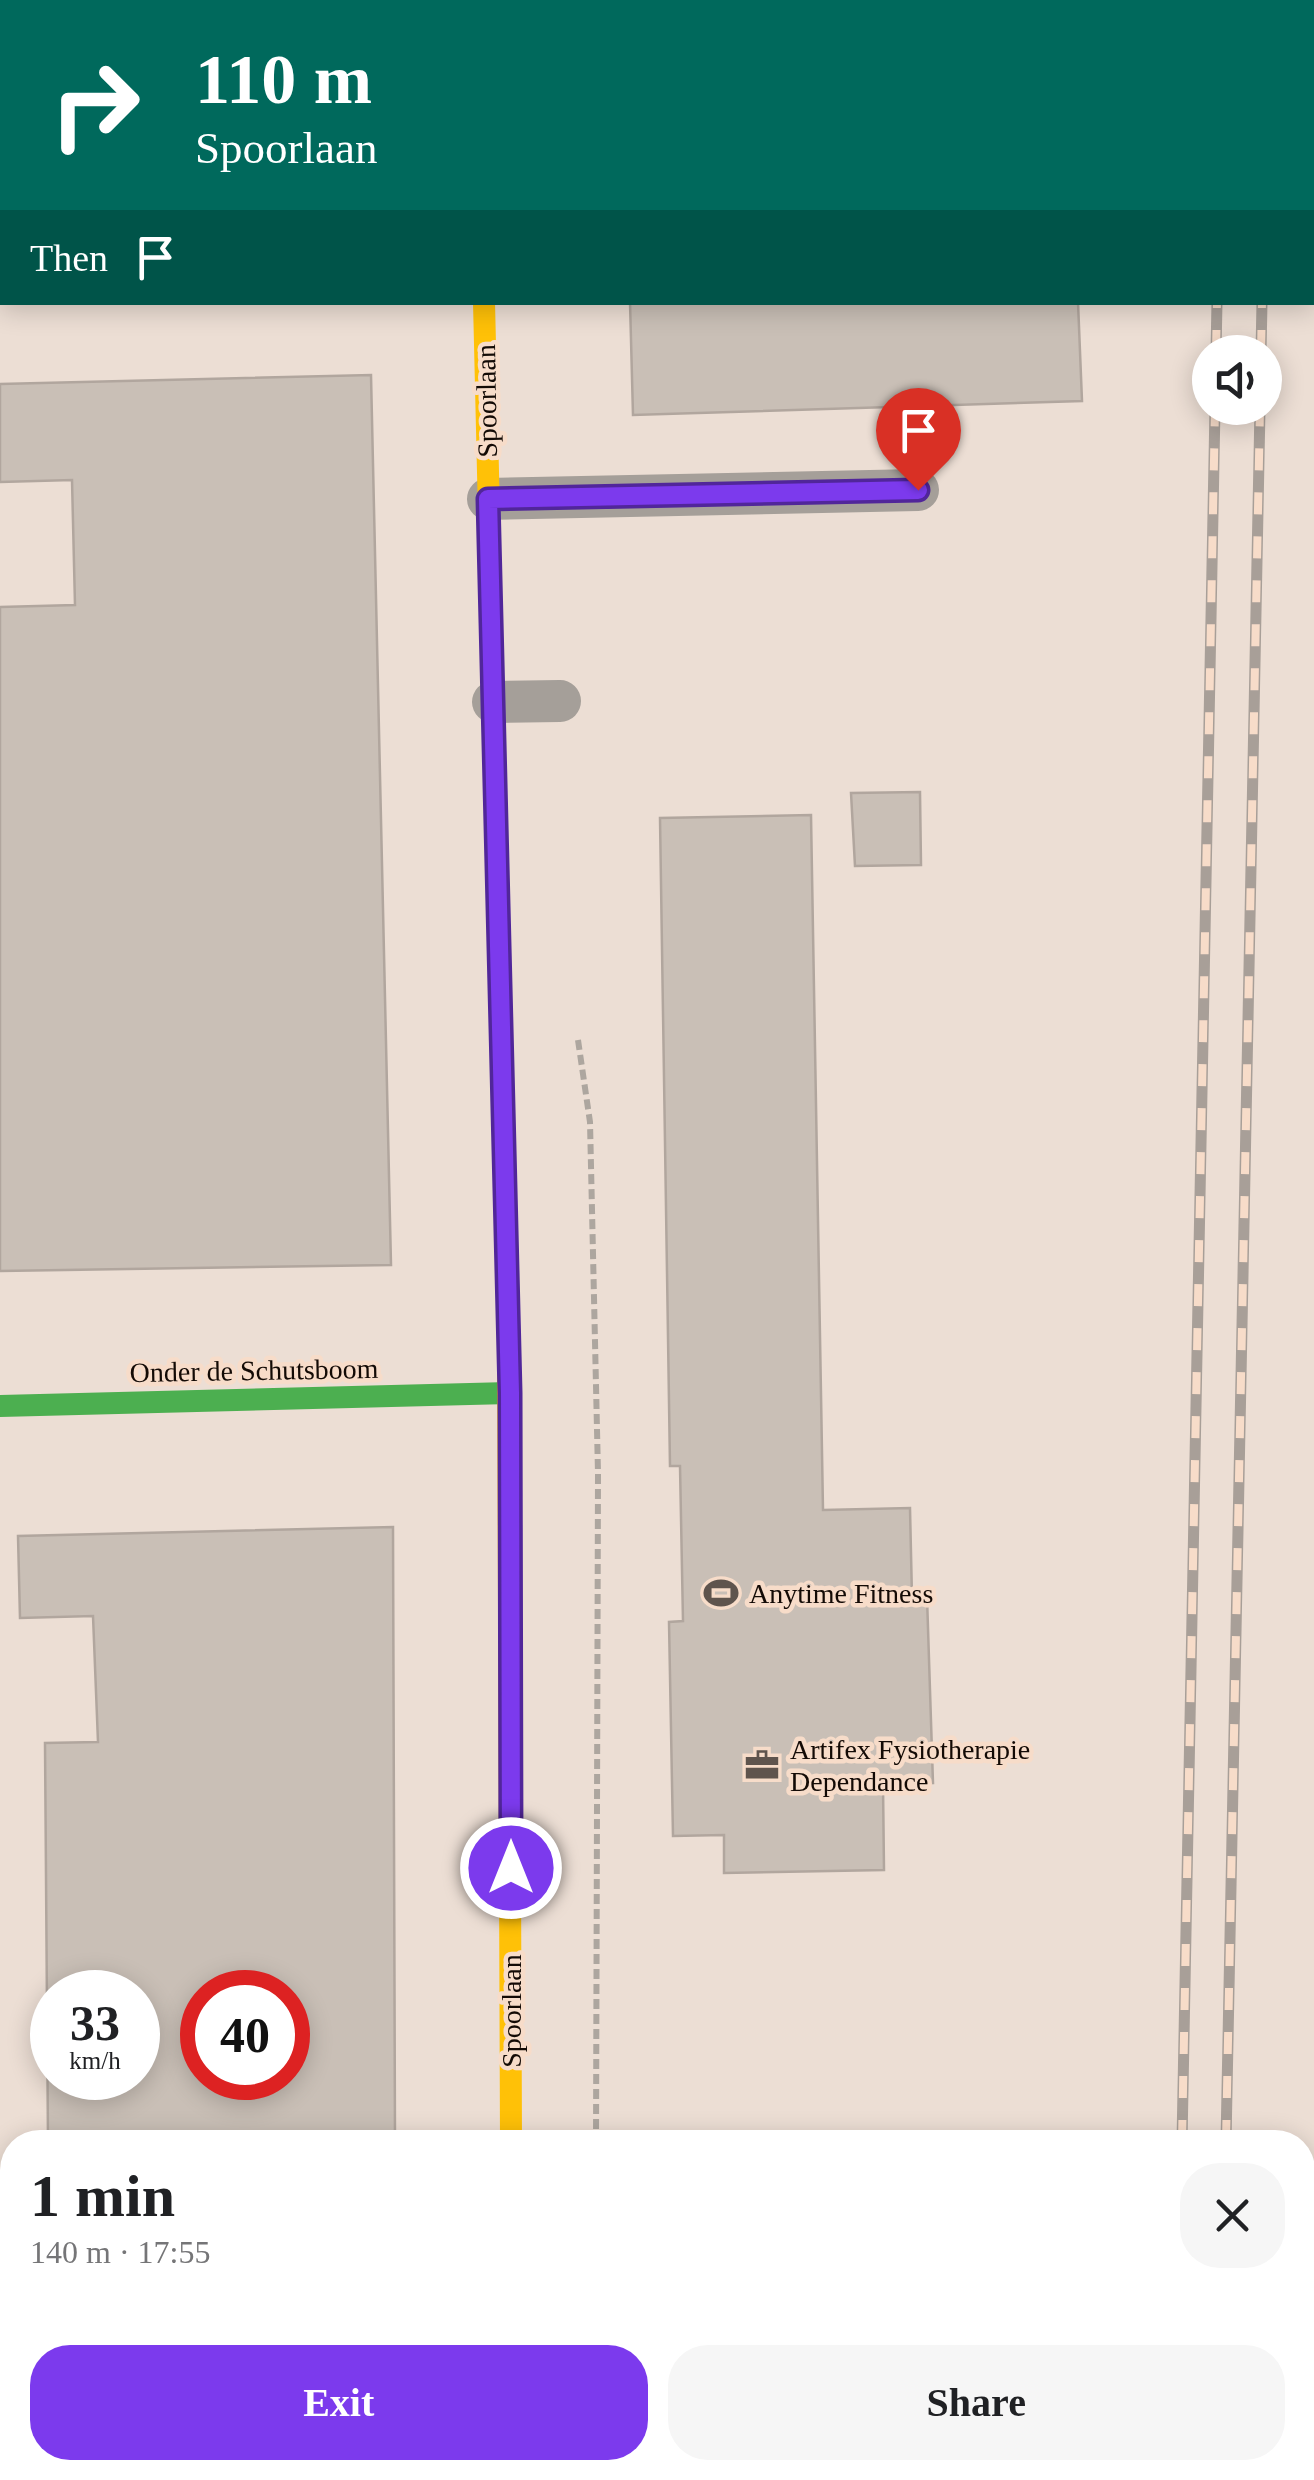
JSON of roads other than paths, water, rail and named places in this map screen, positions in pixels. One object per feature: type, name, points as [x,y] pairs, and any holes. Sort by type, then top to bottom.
[{"type":"street","name":"Spoorlaan","points":[[484,305],[510,1393],[511,2130]]},
{"type":"street","name":"Onder de Schutsboom","points":[[0,1406],[510,1393]]},
{"type":"lane","points":[[488,499],[918,490]]},
{"type":"lane","points":[[493,702],[560,701]]},
{"type":"railway","points":[[1216,335],[1217,305]]},
{"type":"railway","points":[[1261,335],[1262,305]]},
{"type":"railway","points":[[1182,2130],[1215,425]]},
{"type":"railway","points":[[1226,2130],[1260,425]]},
{"type":"place","name":"Anytime Fitness","points":[[721,1593]]},
{"type":"place","name":"Artifex Fysiotherapie Dependance","points":[[762,1765]]}]
